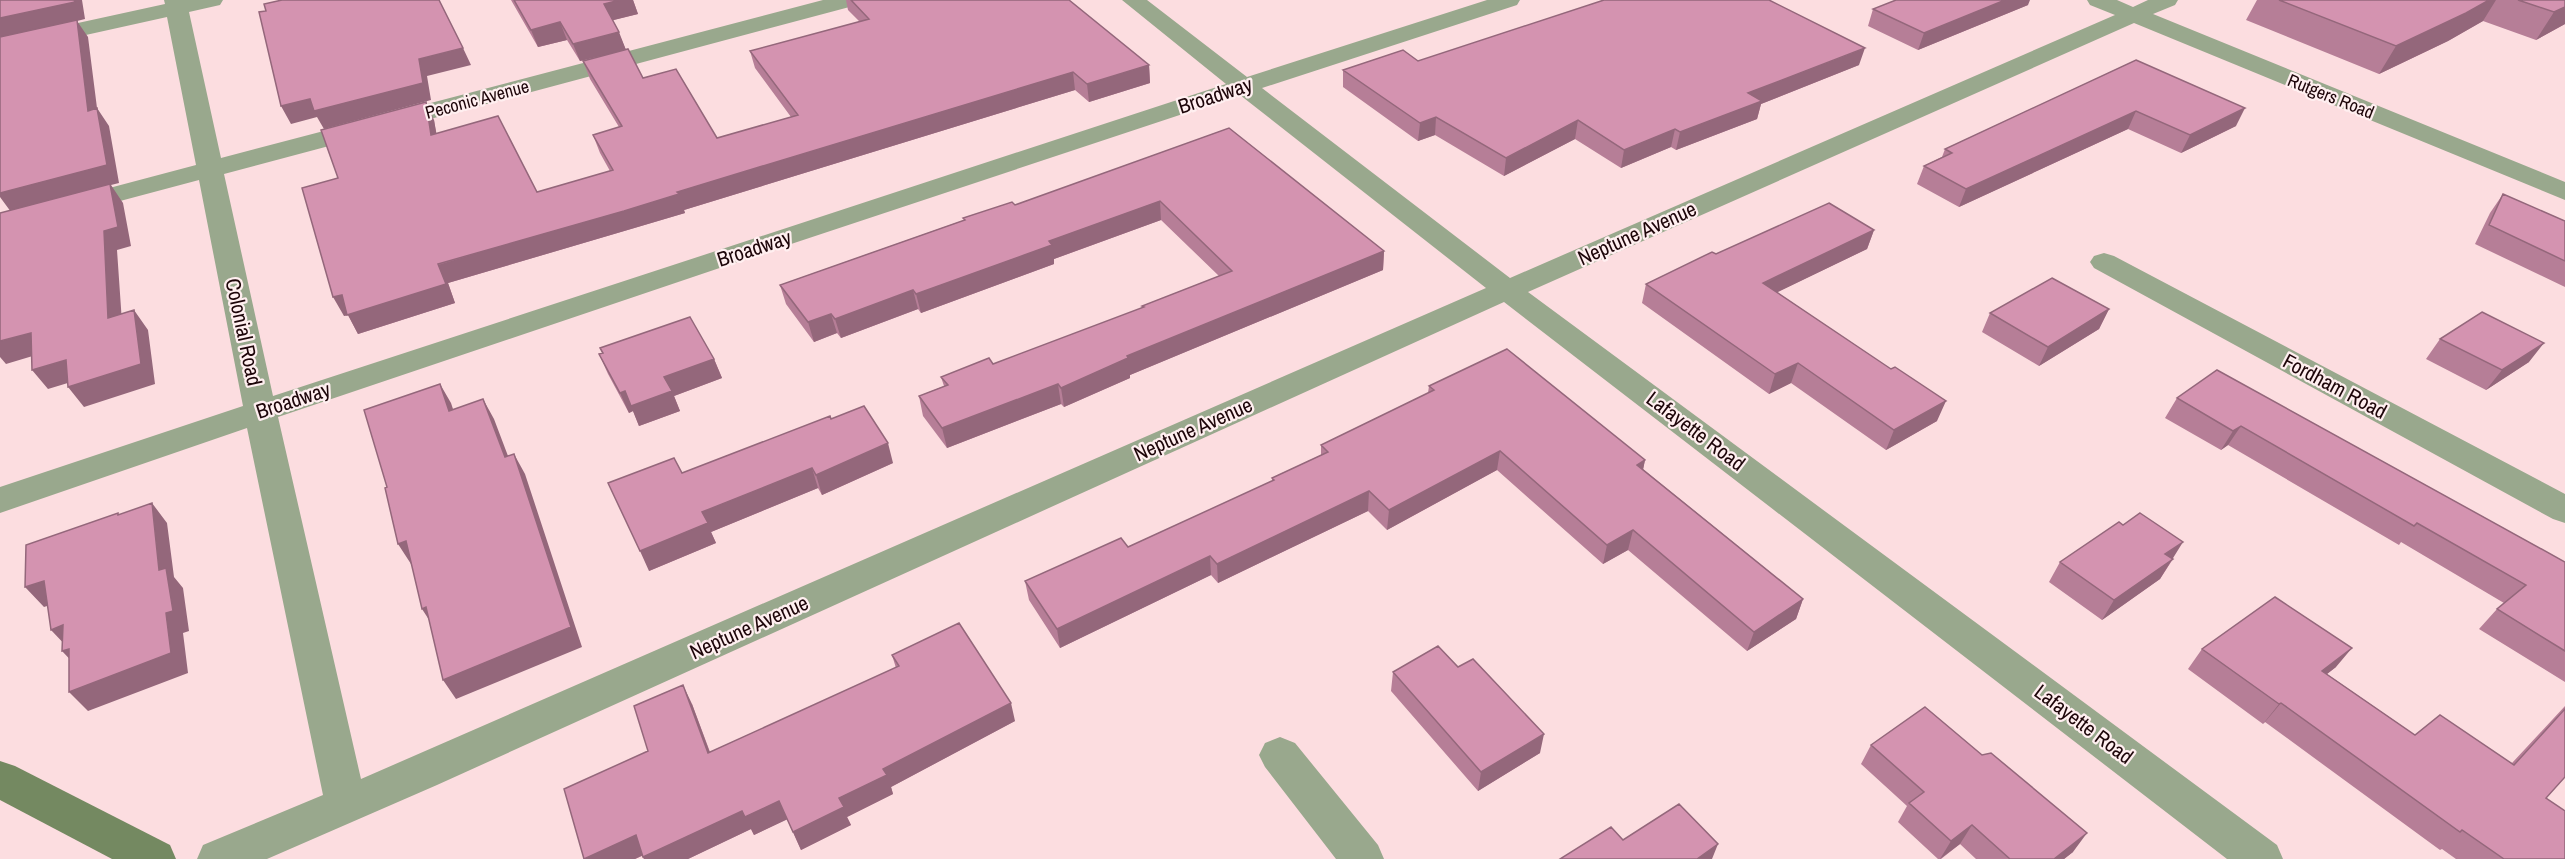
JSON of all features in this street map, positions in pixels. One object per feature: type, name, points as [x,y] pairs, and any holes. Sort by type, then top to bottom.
[{"type":"street","points":[[0,47],[176,4],[212,0]]},
{"type":"street","name":"Peconic Avenue","points":[[0,225],[849,0]]},
{"type":"street","name":"Lafayette Road","points":[[1133,0],[1507,290],[2261,859]]},
{"type":"street","name":"Broadway","points":[[0,500],[260,411],[1244,85],[1509,0]]},
{"type":"street","name":"Rutgers Road","points":[[2098,0],[2565,192]]},
{"type":"street","name":"Neptune Avenue","points":[[219,859],[346,805],[2167,0]]},
{"type":"street","name":"Colonial Road","points":[[176,4],[260,411],[346,805]]},
{"type":"street","name":"Fordham Road","points":[[2104,262],[2565,510]]},
{"type":"street","points":[[1280,755],[1362,859]]},
{"type":"street","points":[[0,779],[154,859]]},
{"type":"building","points":[[0,0],[74,0],[75,2],[0,18]]},
{"type":"building","points":[[282,0],[439,0],[463,48],[419,59],[423,83],[314,111],[310,99],[281,106],[259,12],[266,11],[264,4]]},
{"type":"building","points":[[514,0],[620,0],[604,4],[619,32],[573,44],[560,22],[531,30]]},
{"type":"building","points":[[851,0],[1069,0],[1149,65],[1087,84],[1073,72],[677,192],[679,194],[624,211],[438,264],[446,284],[347,315],[342,295],[333,297],[302,188],[338,178],[321,130],[426,102],[431,135],[498,116],[537,192],[613,170],[593,135],[622,126],[583,61],[628,49],[643,78],[676,69],[717,138],[798,115],[750,51],[869,19]]},
{"type":"building","points":[[1604,0],[1769,0],[1865,48],[1748,93],[1762,101],[1680,132],[1675,129],[1624,150],[1578,120],[1506,158],[1436,117],[1420,123],[1343,70],[1403,50],[1418,61]]},
{"type":"building","points":[[1896,0],[2005,0],[1924,33],[1873,9]]},
{"type":"building","points":[[2279,0],[2489,0],[2396,46]]},
{"type":"building","points":[[2518,0],[2565,0],[2565,7],[2554,12]]},
{"type":"building","points":[[77,20],[88,111],[97,108],[107,165],[0,193],[0,37]]},
{"type":"building","points":[[2136,60],[2245,108],[2190,135],[2136,111],[1966,189],[1924,166],[1952,153],[1945,149]]},
{"type":"building","points":[[1229,128],[1384,251],[1127,356],[1128,358],[1061,388],[1058,384],[942,428],[919,396],[948,385],[941,377],[989,358],[993,364],[1232,271],[1160,201],[1049,241],[1052,245],[916,294],[913,290],[835,319],[831,314],[808,322],[780,285],[965,220],[963,218],[1012,202],[1015,205]]},
{"type":"building","points":[[110,184],[118,227],[104,231],[108,318],[134,310],[141,364],[68,387],[66,360],[32,370],[31,333],[0,341],[0,213]]},
{"type":"building","points":[[2503,194],[2565,221],[2565,261],[2489,225]]},
{"type":"building","points":[[1829,203],[1874,230],[1763,283],[1891,369],[1895,367],[1946,401],[1894,430],[1798,363],[1775,374],[1646,284],[1712,252],[1716,254]]},
{"type":"building","points":[[2052,278],[2109,309],[2048,347],[1990,313]]},
{"type":"building","points":[[2482,312],[2544,343],[2502,370],[2440,339]]},
{"type":"building","points":[[690,317],[714,359],[664,377],[672,391],[631,406],[625,391],[620,393],[599,354],[603,353],[600,348]]},
{"type":"building","points":[[1507,349],[1645,460],[1637,465],[1803,599],[1754,632],[1633,530],[1607,545],[1500,451],[1389,510],[1369,491],[1217,564],[1210,556],[1057,629],[1025,581],[1121,538],[1128,547],[1274,480],[1272,478],[1328,452],[1321,445],[1434,390],[1429,386]]},
{"type":"building","points":[[2217,370],[2565,562],[2565,651],[2497,609],[2526,585],[2417,523],[2414,526],[2241,426],[2233,431],[2177,398]]},
{"type":"building","points":[[440,384],[449,411],[483,399],[505,457],[514,454],[571,627],[443,680],[426,607],[422,609],[406,541],[398,544],[385,488],[387,487],[364,410]]},
{"type":"building","points":[[864,406],[888,443],[816,475],[812,468],[702,512],[708,523],[640,551],[608,483],[674,458],[682,473],[830,416],[831,419]]},
{"type":"building","points":[[152,503],[159,570],[166,568],[173,611],[166,613],[171,653],[69,692],[69,649],[62,651],[63,625],[51,630],[44,581],[25,587],[26,545]]},
{"type":"building","points":[[2140,513],[2183,542],[2165,554],[2173,559],[2114,600],[2060,562],[2119,522],[2123,525]]},
{"type":"building","points":[[2275,597],[2352,648],[2322,671],[2415,735],[2440,715],[2514,765],[2565,709],[2565,777],[2546,798],[2565,811],[2565,859],[2504,859],[2462,830],[2460,832],[2202,649]]},
{"type":"building","points":[[959,623],[1011,703],[883,769],[887,775],[839,798],[844,807],[793,832],[779,801],[745,817],[742,811],[643,857],[636,835],[584,859],[564,789],[648,751],[634,706],[683,685],[708,753],[899,666],[892,655]]},
{"type":"building","points":[[1438,646],[1458,667],[1473,659],[1544,734],[1481,772],[1393,672]]},
{"type":"building","points":[[1925,707],[1982,755],[1991,753],[2087,833],[2054,859],[2010,859],[1972,825],[1951,841],[1909,803],[1924,792],[1871,745]]},
{"type":"building","points":[[1679,804],[1718,844],[1697,859],[1560,859],[1611,827],[1623,840]]}]
